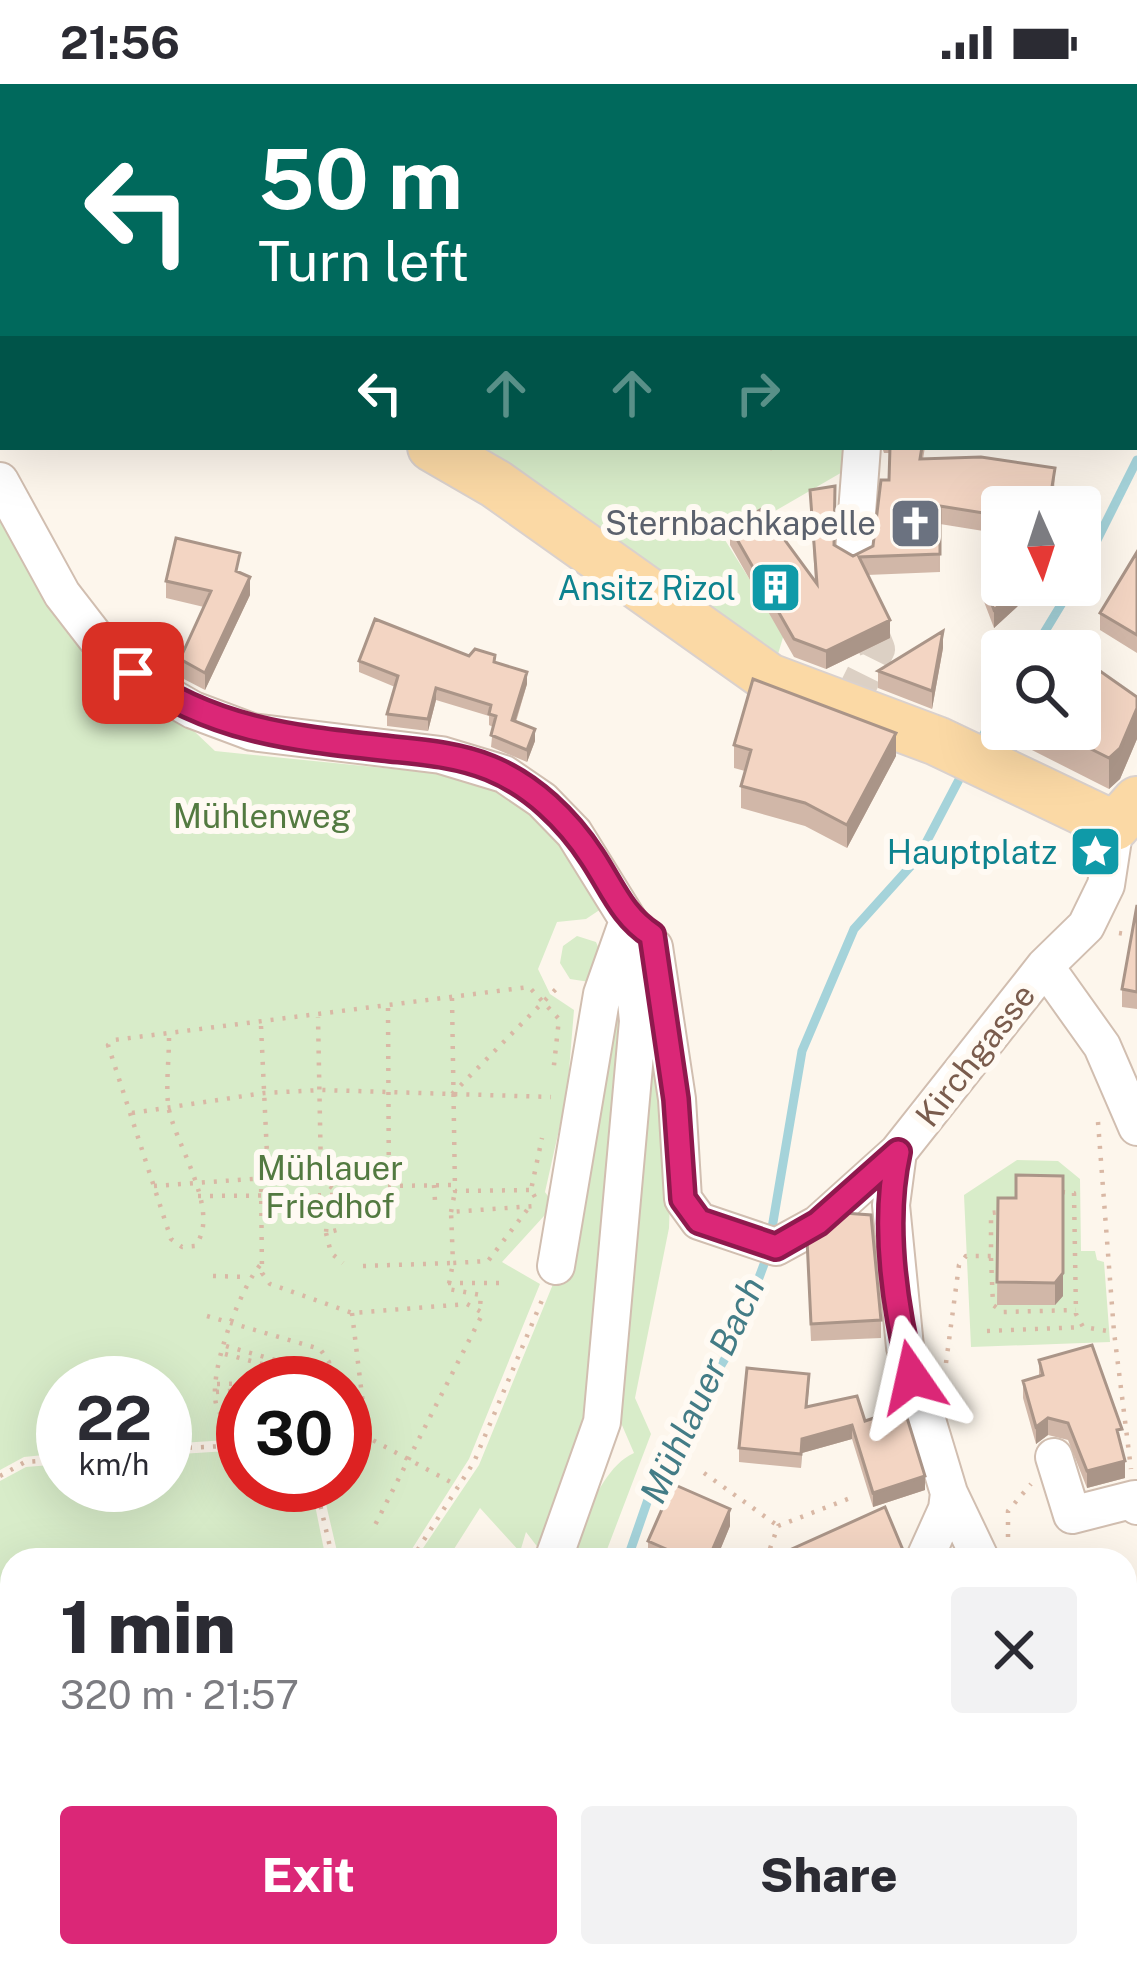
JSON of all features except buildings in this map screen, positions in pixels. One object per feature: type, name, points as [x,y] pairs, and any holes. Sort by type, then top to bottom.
[{"type":"main road","points":[[437,450],[496,484],[794,690],[937,741],[1130,827]]},
{"type":"street","points":[[854,552],[862,450]]},
{"type":"street","points":[[0,481],[62,594],[96,638],[151,686],[193,710],[252,732],[441,755],[504,774],[542,800],[574,833],[628,920],[652,935],[676,1099],[683,1199],[699,1221],[776,1247],[818,1223],[898,1152]]},
{"type":"street","points":[[1130,827],[1099,907],[1045,967],[1102,1046],[1137,1126]]},
{"type":"street","points":[[556,1266],[602,994],[628,920]]},
{"type":"street","points":[[557,1548],[602,1422],[638,1021],[628,920]]},
{"type":"street","name":"Kirchgasse","points":[[989,1548],[949,1492],[905,1347],[891,1205],[898,1152],[1045,967]]},
{"type":"street","points":[[1054,1457],[1072,1515],[1136,1502]]},
{"type":"street","points":[[929,1548],[947,1509],[949,1492]]},
{"type":"path","points":[[773,450],[775,458]]},
{"type":"path","points":[[452,1094],[561,984]]},
{"type":"path","points":[[130,1114],[168,1107],[264,1093],[322,1090],[551,1097],[559,1019],[529,987],[109,1045],[130,1114],[171,1239],[182,1247],[200,1239],[198,1196],[197,1180],[168,1107],[170,1037]]},
{"type":"path","points":[[373,1529],[483,1320],[481,1295],[448,1289],[454,1262],[452,998]]},
{"type":"path","points":[[388,1007],[389,1202]]},
{"type":"path","points":[[317,1174],[322,1090],[318,1017]]},
{"type":"path","points":[[261,1026],[262,1263],[270,1283],[352,1313],[480,1307]]},
{"type":"path","points":[[1097,1112],[1114,1332],[1136,1502]]},
{"type":"path","points":[[388,1186],[531,1190],[546,1120]]},
{"type":"path","points":[[317,1174],[342,1195]]},
{"type":"path","points":[[154,1186],[197,1180],[388,1174]]},
{"type":"path","points":[[434,1185],[435,1202]]},
{"type":"path","points":[[1055,1191],[1074,1192],[1076,1310],[1083,1327]]},
{"type":"path","points":[[198,1196],[342,1195]]},
{"type":"path","points":[[326,1233],[337,1230],[342,1195]]},
{"type":"path","points":[[342,1195],[327,1217],[326,1233],[331,1253],[343,1263]]},
{"type":"path","points":[[452,1212],[527,1210],[539,1204]]},
{"type":"path","points":[[363,1266],[488,1261],[527,1210]]},
{"type":"path","points":[[1010,1211],[991,1213],[993,1305],[1003,1312],[1076,1310]]},
{"type":"path","points":[[946,1368],[958,1265],[966,1256],[991,1256]]},
{"type":"path","points":[[223,1356],[249,1276],[262,1263]]},
{"type":"path","points":[[419,1548],[474,1462],[556,1266]]},
{"type":"path","points":[[214,1276],[249,1276]]},
{"type":"path","points":[[448,1283],[501,1283]]},
{"type":"path","points":[[1003,1312],[1003,1330]]},
{"type":"path","points":[[352,1313],[356,1356]]},
{"type":"path","points":[[206,1316],[320,1349],[324,1356]]},
{"type":"path","points":[[986,1331],[1083,1327],[1114,1332]]},
{"type":"path","points":[[225,1349],[255,1356]]},
{"type":"path","points":[[372,1439],[459,1486]]},
{"type":"path","points":[[991,1548],[1008,1511],[1054,1457]]},
{"type":"path","points":[[0,1476],[36,1461]]},
{"type":"path","points":[[704,1473],[778,1526]]},
{"type":"path","points":[[770,1548],[778,1526],[853,1497]]},
{"type":"path","points":[[322,1512],[330,1548]]},
{"type":"green space","points":[[449,450],[854,450],[851,467],[725,540],[784,634],[776,661]]},
{"type":"green space","points":[[0,481],[96,638],[215,751],[443,774],[504,787],[553,823],[601,909],[586,919],[557,922],[538,969],[550,994],[574,1010],[567,1094],[545,1192],[554,1205],[502,1262],[540,1284],[469,1459],[413,1548],[336,1548],[328,1512],[372,1512],[372,1356],[216,1356],[216,1441],[192,1442],[192,1356],[36,1356],[36,1456],[0,1470]]},
{"type":"green space","points":[[577,936],[596,942],[605,963],[638,945],[672,1139],[669,1228],[635,1398],[651,1434],[608,1548],[575,1548],[602,1485],[634,1453],[615,1409],[590,1422],[539,1548],[526,1532],[521,1548],[516,1548],[480,1508],[455,1548],[423,1548],[479,1465],[560,1267],[596,983],[570,979],[560,963],[563,946]]},
{"type":"green space","points":[[1017,1160],[1058,1161],[1080,1179],[1081,1251],[1095,1251],[1097,1260],[1104,1262],[1110,1342],[971,1347],[964,1195]]},
{"type":"green space","points":[[216,1452],[216,1512],[316,1512],[324,1548],[0,1548],[0,1481],[36,1466],[36,1512],[192,1512],[192,1453]]},
{"type":"waterway","name":"Mühlauer Bach","points":[[1101,532],[1137,460]]},
{"type":"waterway","name":"Mühlauer Bach","points":[[1046,630],[1060,606]]},
{"type":"waterway","name":"Mühlauer Bach","points":[[977,747],[981,740]]},
{"type":"waterway","name":"Mühlauer Bach","points":[[771,1234],[802,1051],[854,929],[918,858],[963,772]]},
{"type":"waterway","name":"Mühlauer Bach","points":[[631,1548],[660,1465],[734,1344],[769,1251]]},
{"type":"tunnel","points":[[848,707],[877,649],[858,601]]},
{"type":"place","name":"Sternbachkapelle","points":[[915,523]]},
{"type":"place","name":"Ansitz Rizol","points":[[775,588]]},
{"type":"place","name":"Hauptplatz","points":[[1096,852]]},
{"type":"route","points":[[133,673],[193,710],[252,732],[460,759],[504,774],[542,800],[589,852],[628,920],[652,935],[676,1099],[683,1199],[699,1221],[776,1247],[818,1223],[898,1152],[891,1205],[899,1310],[912,1377]]},
{"type":"park label","name":"Mühlenweg","points":[[262,816]]},
{"type":"park label","name":"Mühlauer Friedhof","points":[[330,1187]]}]
